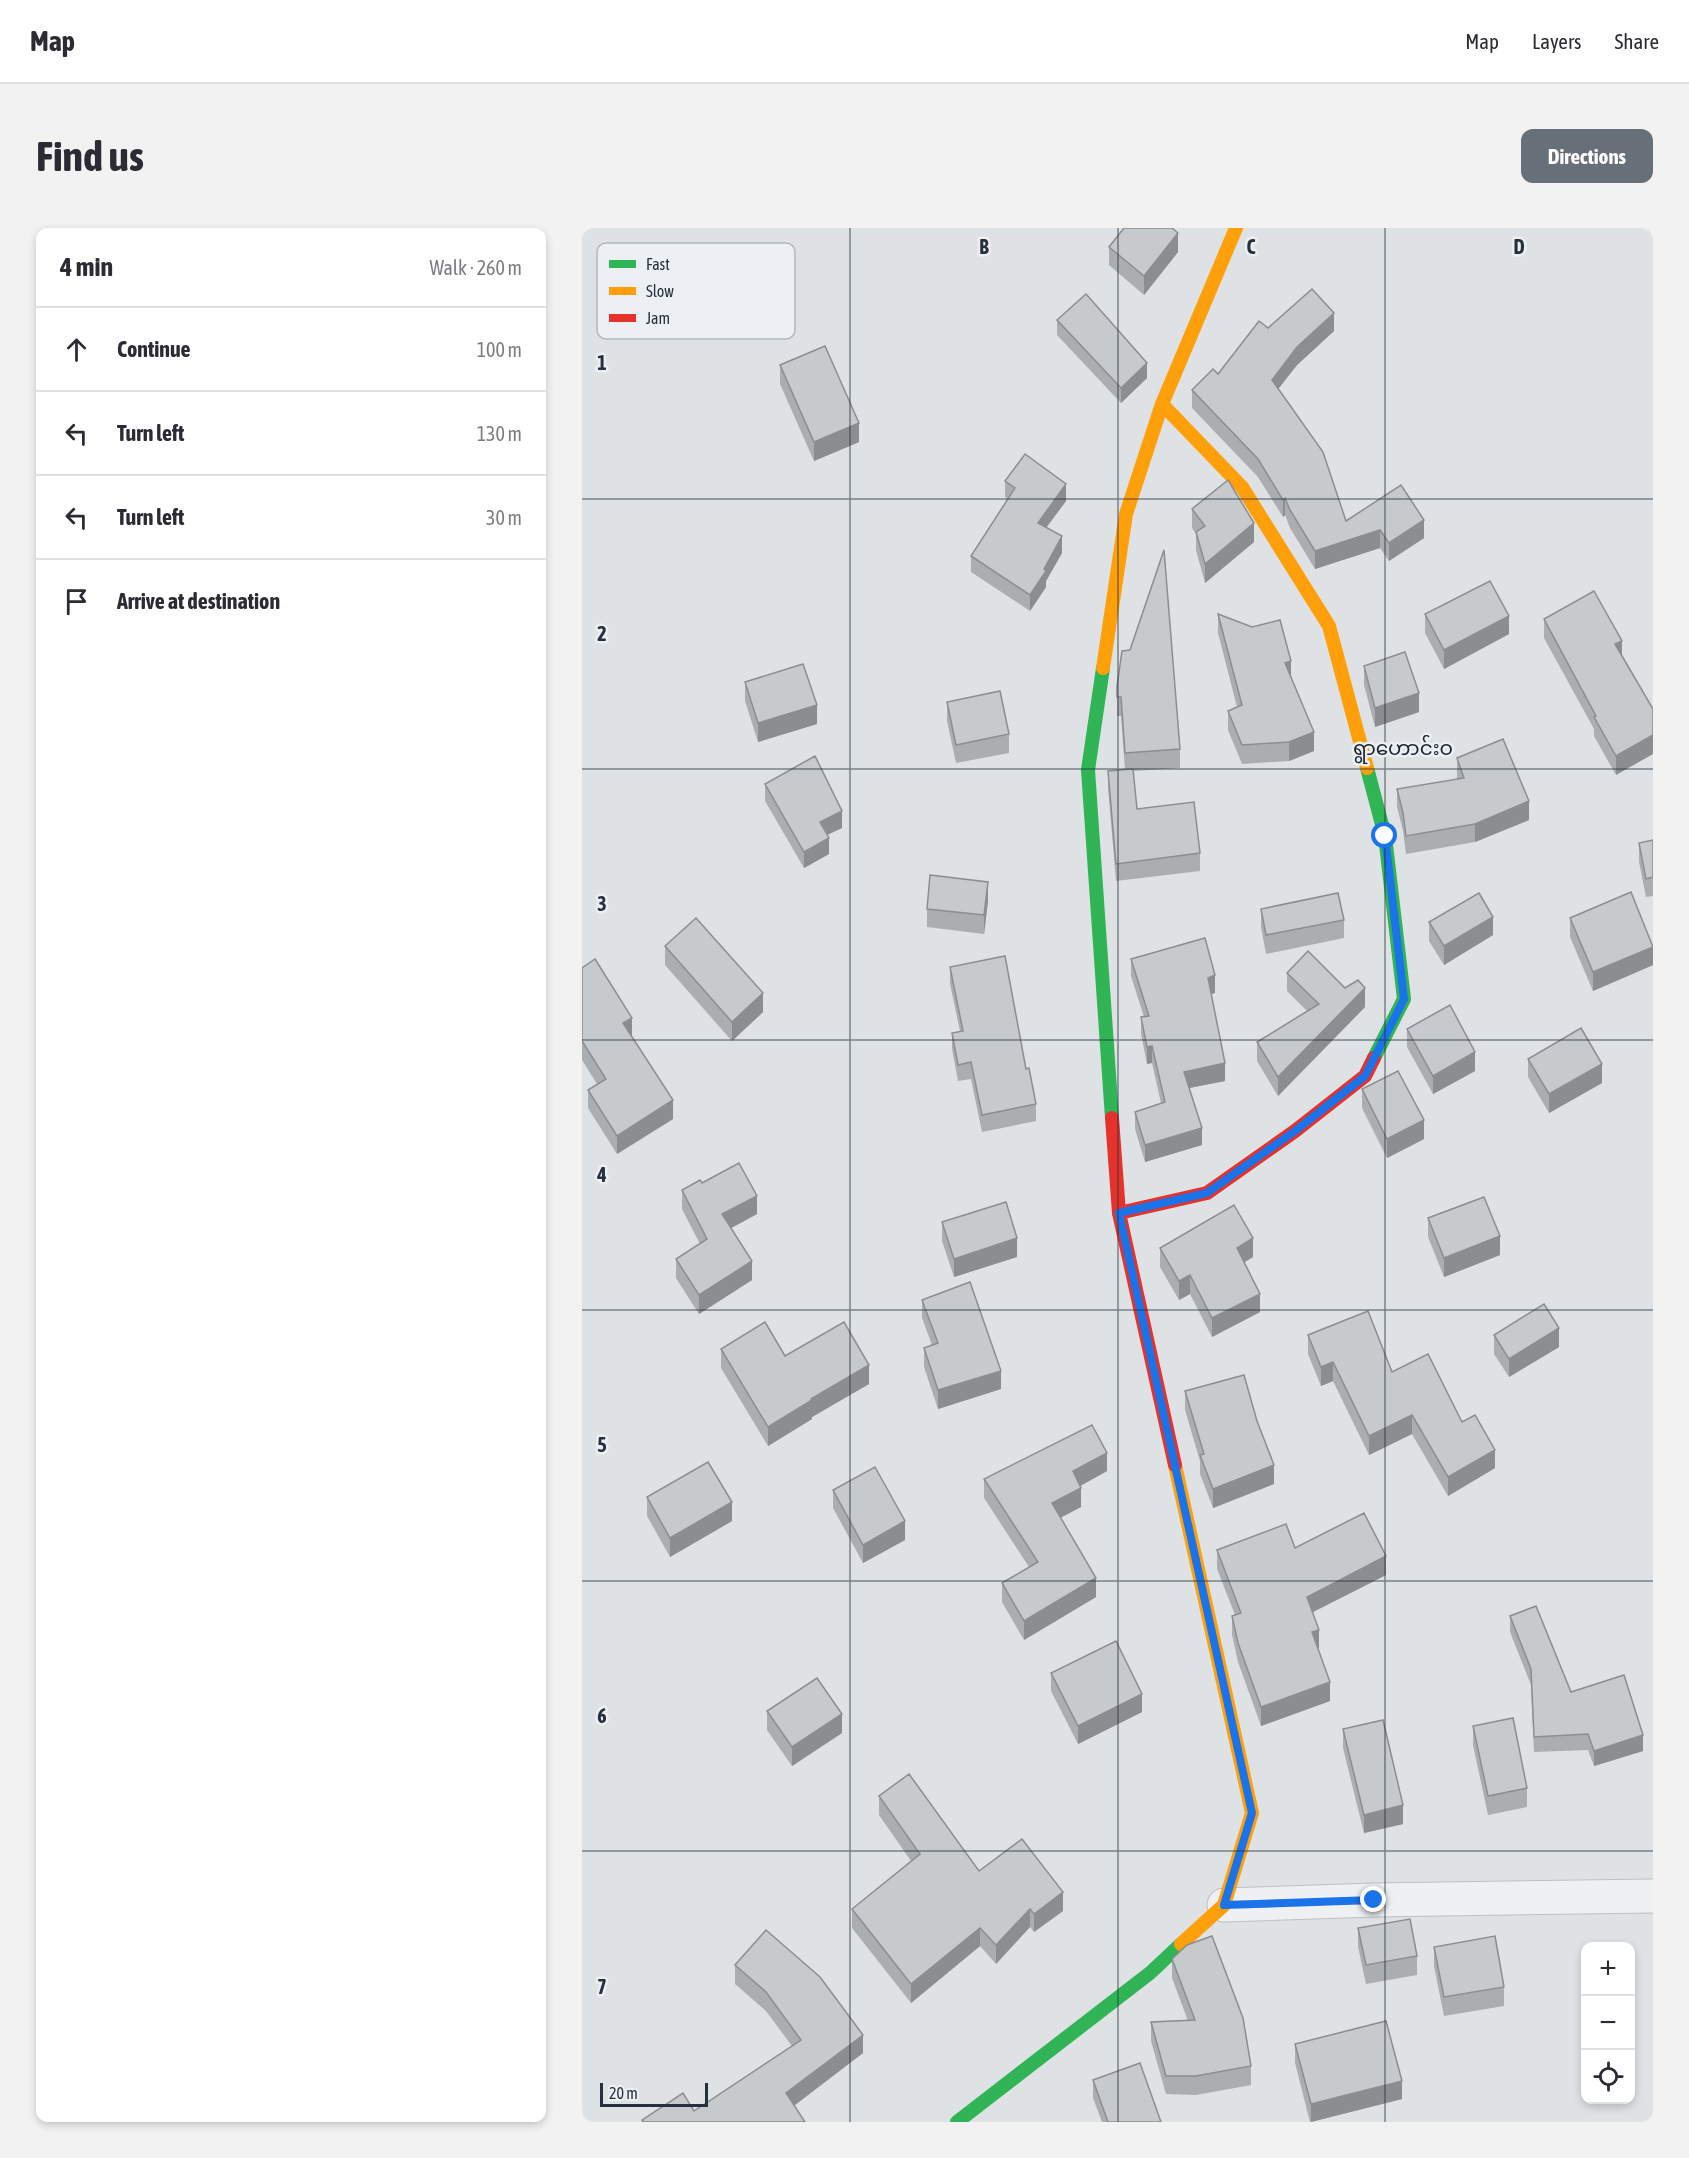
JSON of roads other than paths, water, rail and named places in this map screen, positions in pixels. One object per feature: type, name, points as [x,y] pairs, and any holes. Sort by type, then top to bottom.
[{"type":"main road","points":[[957,2122],[1150,1973],[1224,1905],[1252,1813],[1119,1213],[1088,770],[1126,514],[1162,404],[1236,228]]},
{"type":"main road","points":[[1119,1213],[1207,1193],[1295,1131],[1365,1076],[1404,999],[1385,836],[1329,626],[1242,487],[1162,404]]},
{"type":"street","points":[[1224,1905],[1653,1896]]},
{"type":"district","name":"ရွာဟောင်းဝ","points":[[1403,747]]}]
